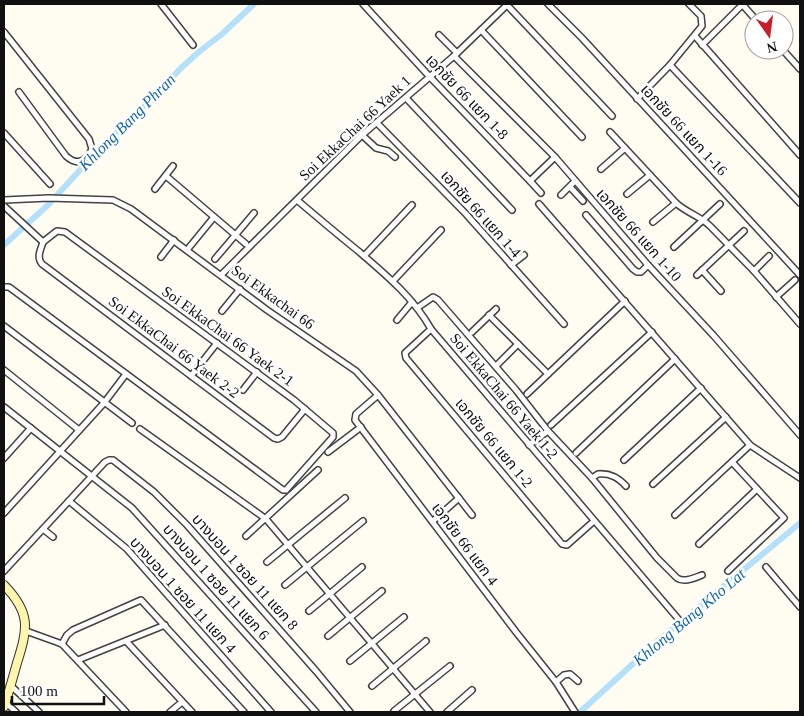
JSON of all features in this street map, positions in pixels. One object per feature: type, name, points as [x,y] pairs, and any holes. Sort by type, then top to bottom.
[{"type":"main road","points":[[4,585],[23,611],[26,631],[5,704]]},
{"type":"street","points":[[161,4],[193,45]]},
{"type":"street","name":"เอกชัย 66 แยก 1-8","points":[[363,4],[429,76],[542,193]]},
{"type":"street","name":"เอกชัย 66 แยก 1-16","points":[[548,4],[582,38],[800,275]]},
{"type":"street","points":[[637,98],[670,65],[702,26],[701,16],[689,4]]},
{"type":"street","points":[[702,45],[742,4]]},
{"type":"street","points":[[508,5],[612,116]]},
{"type":"street","name":"Soi EkkaChai 66 Yaek 1","points":[[222,275],[362,135],[456,54],[508,5]]},
{"type":"street","points":[[481,30],[582,138]]},
{"type":"street","points":[[4,32],[89,139],[92,149],[85,160],[75,162],[66,156],[19,92]]},
{"type":"street","name":"เอกชัย 66 แยก 1-10","points":[[439,34],[555,157],[648,265],[714,336],[800,435]]},
{"type":"street","points":[[695,36],[800,155]]},
{"type":"street","points":[[670,65],[800,202]]},
{"type":"street","points":[[406,98],[512,210]]},
{"type":"street","name":"เอกชัย 66 แยก 1-4","points":[[377,123],[425,171],[564,324]]},
{"type":"street","points":[[610,132],[676,203],[690,214],[703,219],[754,271],[800,324]]},
{"type":"street","points":[[4,133],[50,184]]},
{"type":"street","points":[[362,135],[376,148],[388,151],[395,157]]},
{"type":"street","points":[[601,169],[624,148]]},
{"type":"street","points":[[530,181],[555,157]]},
{"type":"street","points":[[155,189],[173,166]]},
{"type":"street","points":[[627,194],[650,175]]},
{"type":"street","points":[[166,176],[246,244]]},
{"type":"street","points":[[561,196],[575,181]]},
{"type":"street","points":[[570,187],[583,201]]},
{"type":"street","name":"Soi Ekkachai 66","points":[[4,200],[49,198],[113,200],[122,203],[267,310],[356,371],[378,395],[472,515]]},
{"type":"street","name":"Soi EkkaChai 66 Yaek 1-2","points":[[297,200],[393,280],[417,308],[431,329],[680,621]]},
{"type":"street","points":[[653,222],[676,203]]},
{"type":"street","points":[[539,204],[750,445],[800,478]]},
{"type":"street","points":[[674,247],[720,204]]},
{"type":"street","points":[[364,256],[412,205]]},
{"type":"street","points":[[4,206],[43,242]]},
{"type":"street","points":[[215,259],[254,213]]},
{"type":"street","points":[[586,216],[633,269],[641,272],[648,265]]},
{"type":"street","points":[[187,250],[214,217]]},
{"type":"street","points":[[393,280],[441,230]]},
{"type":"street","name":"Soi EkkaChai 66 Yaek 2-1","points":[[43,242],[56,231],[65,232],[257,372],[305,409],[334,436],[285,491],[126,374]]},
{"type":"street","points":[[697,275],[744,231]]},
{"type":"street","points":[[160,257],[174,240]]},
{"type":"street","name":"Soi EkkaChai 66 Yaek 2-2","points":[[43,242],[38,259],[42,264],[274,438],[278,439],[305,409]]},
{"type":"street","points":[[511,265],[524,255]]},
{"type":"street","points":[[754,271],[769,256]]},
{"type":"street","points":[[702,270],[721,291]]},
{"type":"street","points":[[776,297],[795,280]]},
{"type":"street","points":[[4,287],[10,287],[126,374],[104,403],[4,513]]},
{"type":"street","points":[[222,311],[240,289]]},
{"type":"street","points":[[417,308],[433,298],[438,300],[516,390],[548,431],[592,478],[657,558],[676,578],[685,580],[702,575]]},
{"type":"street","points":[[527,394],[625,301]]},
{"type":"street","points":[[397,320],[412,302]]},
{"type":"street","points":[[472,332],[496,309]]},
{"type":"street","points":[[489,315],[548,374]]},
{"type":"street","points":[[4,326],[132,423]]},
{"type":"street","name":"เอกชัย 66 แยก 1-2","points":[[431,329],[409,349],[405,354],[406,358],[562,544],[572,541],[594,521]]},
{"type":"street","points":[[551,425],[652,332]]},
{"type":"street","points":[[191,376],[217,343]]},
{"type":"street","points":[[497,364],[518,344]]},
{"type":"street","points":[[576,453],[676,359]]},
{"type":"street","points":[[4,370],[79,430]]},
{"type":"street","points":[[243,390],[257,372]]},
{"type":"street","points":[[624,460],[701,388]]},
{"type":"street","points":[[328,452],[361,427],[355,420],[356,414],[378,395]]},
{"type":"street","name":"บางบอน 1 ซอย 11 แยก 6","points":[[4,407],[132,508],[316,712]]},
{"type":"street","points":[[653,484],[726,417]]},
{"type":"street","name":"เอกชัย 66 แยก 4","points":[[361,427],[556,682],[575,712]]},
{"type":"street","points":[[4,458],[31,428]]},
{"type":"street","points":[[140,428],[266,519],[430,712]]},
{"type":"street","points":[[529,444],[548,431]]},
{"type":"street","points":[[675,514],[750,445]]},
{"type":"street","name":"บางบอน 1 ซอย 11 แยก 8","points":[[91,476],[105,462],[111,459],[154,492],[187,525],[316,670],[350,712]]},
{"type":"street","points":[[728,570],[784,518],[732,462]]},
{"type":"street","points":[[246,536],[318,470]]},
{"type":"street","points":[[592,478],[598,474],[613,476],[620,478],[626,486]]},
{"type":"street","points":[[4,571],[91,476]]},
{"type":"street","points":[[699,544],[757,489]]},
{"type":"street","points":[[267,562],[344,498]]},
{"type":"street","points":[[433,521],[459,498]]},
{"type":"street","name":"บางบอน 1 ซอย 11 แยก 4","points":[[69,501],[127,549],[271,712]]},
{"type":"street","points":[[285,585],[363,521]]},
{"type":"street","points":[[43,529],[53,537]]},
{"type":"street","points":[[309,611],[362,567]]},
{"type":"street","points":[[766,567],[800,607]]},
{"type":"street","points":[[328,636],[382,591]]},
{"type":"street","points":[[62,644],[67,635],[73,630],[138,600],[143,601],[244,712]]},
{"type":"street","points":[[350,661],[404,617]]},
{"type":"street","points":[[78,660],[165,625]]},
{"type":"street","points":[[26,631],[62,644],[126,712]]},
{"type":"street","points":[[126,641],[192,712]]},
{"type":"street","points":[[372,686],[426,641]]},
{"type":"street","points":[[394,711],[450,666]]},
{"type":"street","points":[[556,682],[564,675],[570,674],[578,681]]},
{"type":"street","points":[[10,686],[39,712]]},
{"type":"street","points":[[447,712],[472,690]]},
{"type":"street","points":[[170,712],[182,702]]},
{"type":"street","points":[[5,704],[16,712]]},
{"type":"waterway","name":"Khlong Bang Phran","points":[[4,245],[49,204],[100,148],[155,96],[181,68],[254,4]]},
{"type":"waterway","name":"Khlong Bang Kho Lat","points":[[580,712],[658,641],[800,523]]}]
